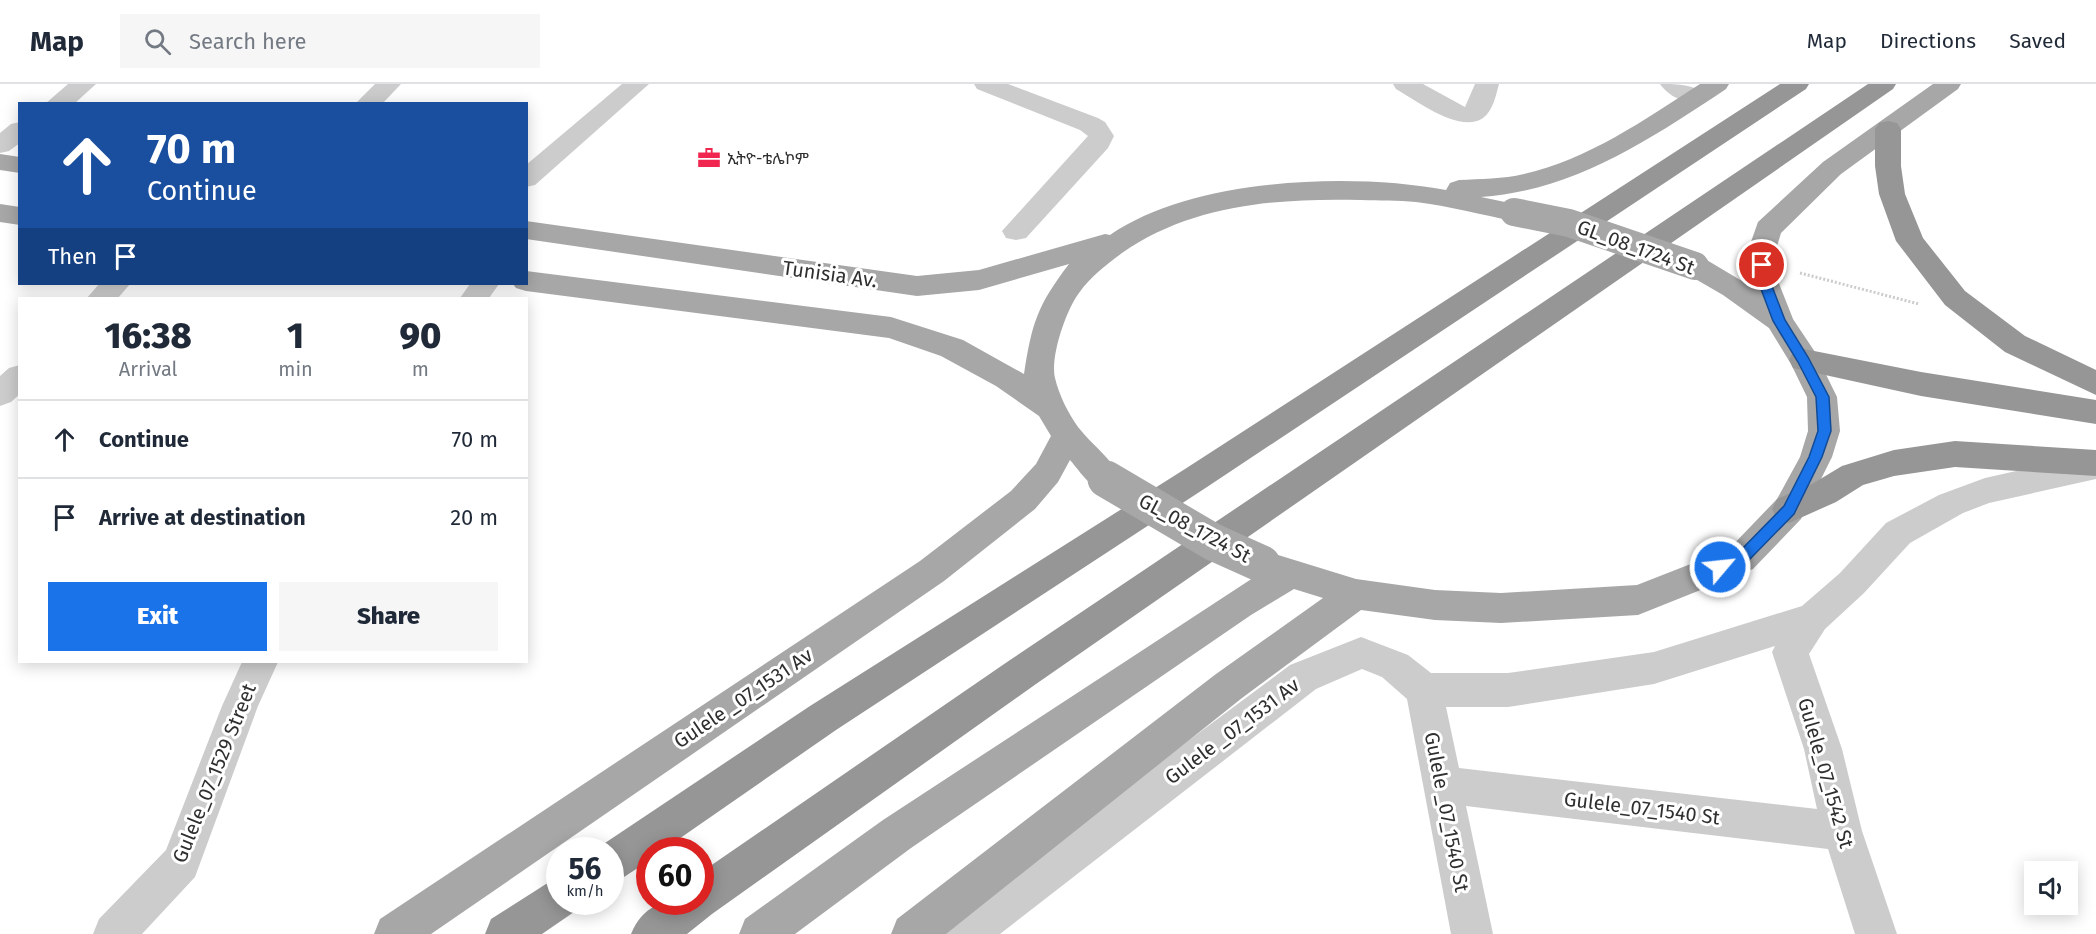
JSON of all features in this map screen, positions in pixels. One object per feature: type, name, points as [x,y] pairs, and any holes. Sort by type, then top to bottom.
[{"type":"highway","points":[[624,854],[833,712],[1196,478],[1797,84]]},
{"type":"highway","points":[[714,888],[1023,672],[1884,84]]},
{"type":"highway","points":[[1888,129],[1888,166],[1892,194],[1910,242],[1955,298],[2015,344],[2096,383]]},
{"type":"highway","points":[[1804,360],[1921,384],[2096,412]]},
{"type":"highway","points":[[1789,510],[1824,493],[1853,475],[1894,463],[1955,454],[2096,464]]},
{"type":"highway","points":[[506,934],[546,907]]},
{"type":"highway","points":[[652,934],[678,915]]},
{"type":"main road","points":[[1779,321],[1764,281],[1761,253],[1768,229],[1832,168],[1950,84]]},
{"type":"main road","points":[[1415,193],[1505,186],[1545,176],[1602,153],[1706,91]]},
{"type":"main road","points":[[0,162],[18,165]]},
{"type":"main road","name":"GL_08_1724 St","points":[[1336,191],[1415,193],[1569,223],[1695,266],[1733,288],[1779,321],[1804,360],[1822,397],[1824,431],[1815,457],[1789,510],[1741,559],[1638,600],[1501,608],[1435,605],[1356,594],[1276,569],[1213,542],[1106,479],[1067,436],[1050,408],[1039,376],[1045,334],[1057,301],[1082,268],[1129,235],[1183,211],[1233,198],[1336,191]]},
{"type":"main road","points":[[0,213],[18,216]]},
{"type":"main road","name":"Tunisia Av.","points":[[528,230],[917,286],[980,280],[1129,235]]},
{"type":"main road","points":[[528,281],[891,328],[952,348],[1007,378],[1050,408]]},
{"type":"main road","name":"Gulele _07_1531 Av","points":[[395,934],[932,571],[1023,500],[1047,473],[1067,436]]},
{"type":"main road","points":[[760,934],[897,834],[1239,604],[1276,569]]},
{"type":"main road","name":"Gulele _07_1531 Av","points":[[912,934],[1054,825],[1228,686],[1356,594]]},
{"type":"street","points":[[60,102],[84,84]]},
{"type":"street","points":[[369,102],[389,84]]},
{"type":"street","points":[[528,177],[637,84]]},
{"type":"street","points":[[986,84],[1089,123],[1101,136],[1099,142],[1016,231]]},
{"type":"street","points":[[1405,84],[1461,115],[1468,116],[1477,111],[1487,84]]},
{"type":"street","points":[[1672,84],[1706,91]]},
{"type":"street","points":[[0,145],[18,132]]},
{"type":"street","points":[[102,297],[115,285]]},
{"type":"street","points":[[0,394],[18,378]]},
{"type":"street","points":[[1424,690],[1508,690],[1654,668],[1813,618],[1852,583],[1898,533],[1933,513],[1985,491],[2096,464]]},
{"type":"street","name":"Gulele_07_1542 St","points":[[1813,618],[1790,652],[1822,749],[1842,831],[1876,934]]},
{"type":"street","name":"Gulele _07_1531 Av","points":[[967,934],[1054,865],[1303,677],[1361,653],[1395,666],[1424,690]]},
{"type":"street","name":"Gulele_07_1529 Street","points":[[114,934],[181,863],[240,706],[260,663]]},
{"type":"street","name":"Gulele _07_1540 St","points":[[1424,690],[1472,934]]},
{"type":"street","name":"Gulele_07_1540 St","points":[[1443,785],[1842,831]]},
{"type":"path","points":[[1800,273],[1926,306]]},
{"type":"place","name":"ኢትዮ-ቴሌኮም","points":[[709,158]]},
{"type":"route","points":[[1720,567],[1741,559],[1789,510],[1815,457],[1824,431],[1822,397],[1804,360],[1779,321],[1764,281],[1762,265]]}]
